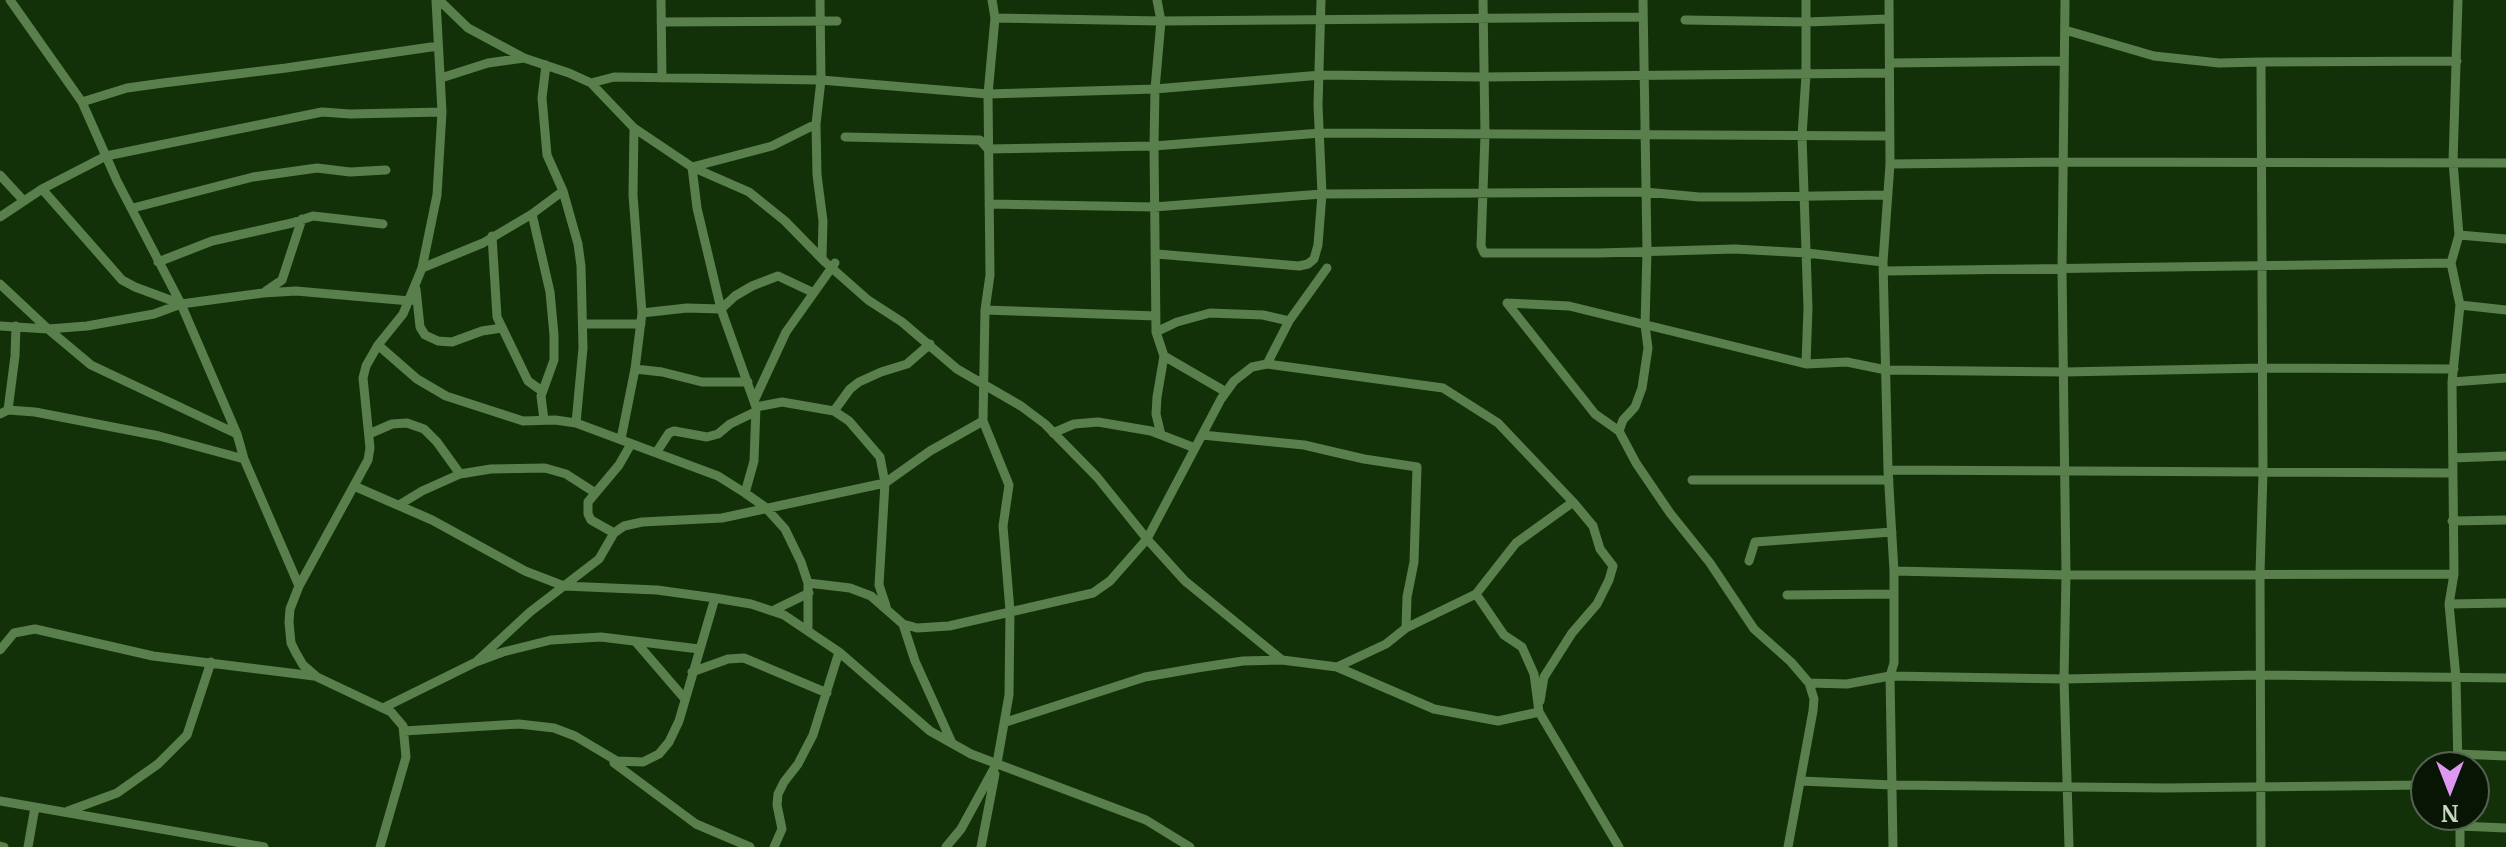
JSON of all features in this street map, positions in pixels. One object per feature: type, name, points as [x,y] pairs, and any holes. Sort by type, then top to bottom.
[{"type":"street","points":[[10,0],[82,102],[181,304],[299,586]]},
{"type":"street","points":[[380,847],[406,757],[404,731],[397,719],[383,708],[317,677],[303,665],[291,643],[290,609],[299,586],[368,460],[369,434],[363,378],[370,355],[410,301],[422,268],[437,195],[442,112],[437,0]]},
{"type":"street","points":[[437,0],[468,28],[524,58],[591,83],[634,128],[692,167],[749,192],[785,221],[868,300],[930,344],[957,369],[1033,414],[1097,477],[1185,581],[1282,660]]},
{"type":"street","points":[[661,0],[662,78]]},
{"type":"street","points":[[820,0],[821,80],[816,124],[817,175],[823,221],[822,258]]},
{"type":"street","points":[[981,847],[1006,722],[1010,673],[1010,611],[1003,526],[1009,485],[983,421],[985,310],[990,275],[988,94],[995,18],[992,0]]},
{"type":"street","points":[[1157,0],[1161,21],[1155,89],[1154,207],[1156,332],[1164,356],[1156,414],[1161,435]]},
{"type":"street","points":[[1157,254],[1299,266],[1314,259],[1322,194],[1318,105],[1321,0]]},
{"type":"street","points":[[1483,0],[1485,135],[1481,246],[1484,253],[1735,249],[1807,253],[1884,267],[2062,269],[2451,263]]},
{"type":"street","points":[[1619,431],[1623,420],[1635,407],[1642,388],[1648,348],[1645,325],[1647,251],[1643,0]]},
{"type":"street","points":[[1806,0],[1802,136],[1807,253],[1806,364]]},
{"type":"street","points":[[1889,0],[1890,164],[1884,267],[1888,475],[1894,571],[1894,663],[1890,676],[1893,847]]},
{"type":"street","points":[[2065,0],[2062,269],[2066,575],[2064,679],[2069,847]]},
{"type":"street","points":[[2458,0],[2453,162],[2459,235],[2451,263],[2460,305],[2452,382],[2454,574],[2449,604],[2456,678],[2458,751]]},
{"type":"street","points":[[995,18],[1161,21],[1642,17]]},
{"type":"street","points":[[1685,20],[1807,22],[1888,19]]},
{"type":"street","points":[[661,22],[837,21]]},
{"type":"street","points":[[2065,30],[2154,56],[2219,63],[2457,61]]},
{"type":"street","points":[[82,102],[127,88],[438,46]]},
{"type":"street","points":[[441,78],[488,63],[524,58]]},
{"type":"street","points":[[591,83],[614,77],[821,80],[988,94],[1155,89],[1321,75],[1806,75],[1890,68],[2063,61]]},
{"type":"street","points":[[2261,62],[2261,847]]},
{"type":"street","points":[[546,65],[542,98],[547,155],[563,191],[578,244],[583,324],[581,394],[576,423]]},
{"type":"street","points":[[0,217],[42,189],[106,156],[322,112],[442,112]]},
{"type":"street","points":[[692,167],[772,146],[816,124]]},
{"type":"street","points":[[614,533],[600,527],[588,514],[588,502],[619,465],[626,442],[641,324],[633,195],[634,128]]},
{"type":"street","points":[[845,137],[980,140],[988,149],[1154,146],[1321,133],[1888,136]]},
{"type":"street","points":[[1890,164],[2506,163]]},
{"type":"street","points":[[692,167],[697,208],[721,309],[755,407],[754,461],[745,493]]},
{"type":"street","points":[[133,208],[253,177],[317,168],[350,172],[386,170]]},
{"type":"street","points":[[0,175],[23,200]]},
{"type":"street","points":[[42,189],[122,280],[181,304]]},
{"type":"street","points":[[422,268],[492,236],[532,214],[563,191]]},
{"type":"street","points":[[989,204],[1154,207],[1322,194],[1645,192],[1699,197],[1888,195]]},
{"type":"street","points":[[532,214],[550,292],[554,335],[554,360],[542,391],[544,420]]},
{"type":"street","points":[[158,262],[212,241],[313,216],[383,224]]},
{"type":"street","points":[[263,293],[282,280],[302,219]]},
{"type":"street","points":[[2459,235],[2506,239]]},
{"type":"street","points":[[492,236],[497,317],[528,381],[542,391]]},
{"type":"street","points":[[755,407],[774,353],[812,292],[835,263]]},
{"type":"street","points":[[1267,364],[1289,321],[1327,268]]},
{"type":"street","points":[[642,313],[687,308],[721,309],[752,286],[778,276],[812,292]]},
{"type":"street","points":[[0,284],[80,358],[108,375],[237,434]]},
{"type":"street","points":[[416,286],[420,327],[425,335],[438,341],[452,342],[482,331],[502,328]]},
{"type":"street","points":[[0,326],[48,329],[154,314],[181,304],[263,293],[296,291],[410,301]]},
{"type":"street","points":[[1788,847],[1813,711],[1814,699],[1809,683],[1754,629],[1710,563],[1670,513],[1636,463],[1619,431],[1595,414],[1507,303],[1569,306],[1806,364],[1847,362],[1886,370],[2454,369]]},
{"type":"street","points":[[2460,305],[2506,310]]},
{"type":"street","points":[[985,310],[1156,316]]},
{"type":"street","points":[[1156,332],[1177,322],[1210,313],[1263,315],[1289,321]]},
{"type":"street","points":[[583,324],[641,324]]},
{"type":"street","points":[[16,326],[4,412],[35,412],[159,436],[244,459]]},
{"type":"street","points":[[834,411],[859,382],[907,364],[930,344]]},
{"type":"street","points":[[378,345],[417,379],[446,396],[523,421],[576,423],[718,476],[745,493],[765,507],[785,529],[808,588],[808,631]]},
{"type":"street","points":[[1164,356],[1226,392]]},
{"type":"street","points":[[903,624],[932,628],[1093,593],[1110,581],[1147,539],[1226,392],[1252,367],[1267,364],[1443,388],[1498,423],[1593,526],[1600,549],[1613,566],[1597,604],[1572,633],[1544,677],[1539,712]]},
{"type":"street","points":[[635,369],[702,382],[748,382]]},
{"type":"street","points":[[2452,382],[2506,378]]},
{"type":"street","points":[[656,453],[669,433],[674,431],[707,437],[718,434],[755,407],[782,402],[834,411],[849,421],[880,457],[885,483],[879,585],[886,606]]},
{"type":"street","points":[[476,662],[530,612],[599,559],[614,533],[624,526],[642,522],[722,518],[885,483],[930,451],[983,421]]},
{"type":"street","points":[[1053,433],[1074,424],[1098,422],[1138,428],[1195,448]]},
{"type":"street","points":[[369,434],[392,424],[407,423],[424,429],[460,474]]},
{"type":"street","points":[[1202,435],[1304,445],[1417,467],[1414,562],[1407,597],[1406,628]]},
{"type":"street","points":[[2453,458],[2506,456]]},
{"type":"street","points":[[399,505],[460,474],[491,469],[545,468],[566,474],[594,492]]},
{"type":"street","points":[[1692,480],[2063,472],[2452,473]]},
{"type":"street","points":[[354,486],[486,547],[525,571],[564,586],[657,590],[751,604],[784,615],[839,652],[930,731],[971,754],[1146,820],[1190,847]]},
{"type":"street","points":[[1337,667],[1386,644],[1406,628],[1476,594],[1516,543],[1573,502]]},
{"type":"street","points":[[2452,521],[2506,520]]},
{"type":"street","points":[[1749,561],[1755,542],[1892,532]]},
{"type":"street","points":[[1894,571],[2066,575],[2454,574]]},
{"type":"street","points":[[772,611],[808,588],[850,588],[886,606],[903,624],[915,661],[952,743]]},
{"type":"street","points":[[1476,594],[1504,635],[1522,647],[1534,674],[1539,712],[1619,847]]},
{"type":"street","points":[[1787,595],[1894,594]]},
{"type":"street","points":[[605,757],[628,763],[643,762],[659,754],[669,742],[679,721],[715,598]]},
{"type":"street","points":[[2449,604],[2506,603]]},
{"type":"street","points":[[0,650],[14,633],[35,629],[153,656],[317,677]]},
{"type":"street","points":[[383,708],[476,662],[551,640],[601,637],[699,649]]},
{"type":"street","points":[[634,641],[685,699]]},
{"type":"street","points":[[774,847],[782,829],[778,794],[813,735],[839,652]]},
{"type":"street","points":[[692,672],[728,659],[744,658],[827,693]]},
{"type":"street","points":[[1006,722],[1145,677],[1243,661],[1282,660],[1337,667],[1434,709],[1498,721],[1539,712]]},
{"type":"street","points":[[64,812],[117,793],[158,764],[187,735],[211,662]]},
{"type":"street","points":[[1809,683],[1847,684],[1890,676],[2064,679],[2261,675],[2506,678]]},
{"type":"street","points":[[404,731],[519,724],[554,728],[575,736],[696,824],[750,847]]},
{"type":"street","points":[[946,847],[961,829],[997,763]]},
{"type":"street","points":[[1801,781],[2066,787],[2410,785]]},
{"type":"street","points":[[0,801],[218,843],[264,847]]},
{"type":"street","points":[[28,847],[35,807]]}]
